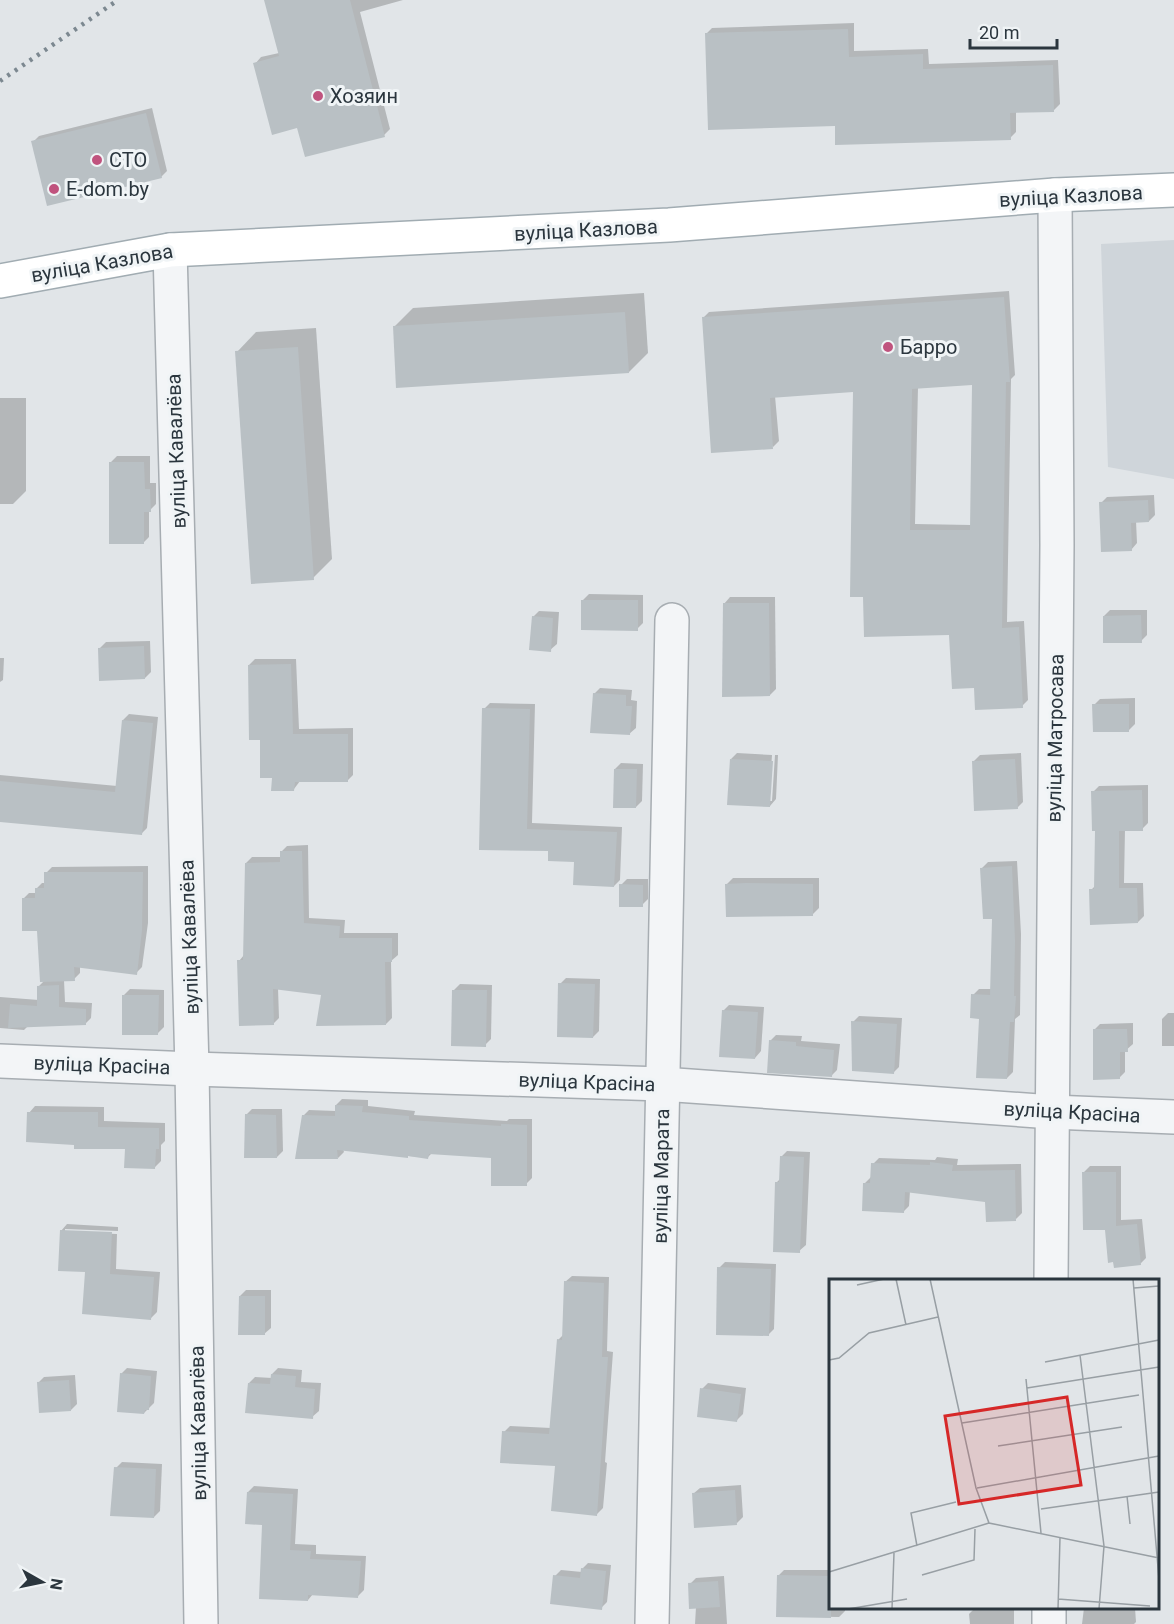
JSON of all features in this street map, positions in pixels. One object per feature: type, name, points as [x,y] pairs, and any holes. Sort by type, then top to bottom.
[{"type":"main road","name":"вуліца Казлова","points":[[0,281],[170,250],[669,225],[1055,195],[1174,190]]},
{"type":"street","name":"вуліца Матросава","points":[[1051,1279],[1057,545],[1055,195]]},
{"type":"street","name":"вуліца Кавалёва","points":[[170,250],[192,1069],[201,1624]]},
{"type":"street","name":"вуліца Марата","points":[[652,1624],[672,620]]},
{"type":"street","name":"вуліца Красіна","points":[[0,1061],[662,1084],[1052,1112],[1174,1117]]},
{"type":"shaded area","points":[[1174,240],[1174,479],[1108,467],[1101,244]]},
{"type":"building","name":"Хозяин","points":[[264,0],[350,0],[385,137],[305,157],[297,128],[272,135],[253,63],[279,56]]},
{"type":"building","points":[[848,29],[849,57],[923,54],[923,69],[1053,65],[1054,112],[1010,113],[1011,140],[835,145],[835,126],[708,130],[705,33]]},
{"type":"building","name":"СТО","points":[[146,113],[162,178],[47,206],[31,141]]},
{"type":"building","points":[[1004,297],[1010,382],[1006,382],[1002,628],[1019,627],[1023,708],[975,710],[974,688],[952,689],[949,635],[864,637],[863,597],[850,597],[853,392],[770,398],[773,449],[711,453],[702,317]],"holes":[[[972,385],[970,530],[910,530],[912,389]]]},
{"type":"building","points":[[625,312],[629,373],[396,388],[393,326]]},
{"type":"building","points":[[298,347],[314,580],[251,584],[235,351]]},
{"type":"building","points":[[109,462],[144,462],[145,489],[150,489],[151,512],[144,512],[144,544],[109,544]]},
{"type":"building","points":[[1148,500],[1149,522],[1131,523],[1132,551],[1101,552],[1099,502]]},
{"type":"building","points":[[581,600],[638,600],[638,631],[581,630]]},
{"type":"building","points":[[723,603],[769,603],[770,696],[722,697]]},
{"type":"building","points":[[1141,615],[1142,643],[1103,643],[1103,616]]},
{"type":"building","points":[[532,616],[553,618],[551,652],[529,650]]},
{"type":"building","points":[[144,646],[145,679],[99,681],[98,648]]},
{"type":"building","points":[[291,664],[293,734],[348,734],[348,782],[295,782],[294,791],[271,791],[272,778],[260,778],[260,740],[249,740],[248,665]]},
{"type":"building","points":[[593,693],[626,695],[626,706],[632,706],[630,735],[590,733]]},
{"type":"building","points":[[1092,704],[1129,704],[1129,732],[1093,732]]},
{"type":"building","points":[[482,708],[530,709],[527,829],[617,832],[614,887],[573,885],[574,862],[548,861],[548,851],[479,850]]},
{"type":"building","points":[[122,720],[153,723],[142,835],[0,822],[0,781],[115,792]]},
{"type":"building","points":[[730,759],[773,761],[770,807],[727,805]]},
{"type":"building","points":[[1015,759],[1018,809],[974,811],[972,761]]},
{"type":"building","points":[[614,769],[637,769],[636,808],[613,808]]},
{"type":"building","points":[[1142,790],[1143,831],[1119,831],[1119,888],[1137,888],[1138,923],[1090,925],[1089,889],[1094,889],[1095,831],[1092,831],[1091,791]]},
{"type":"building","points":[[280,851],[302,851],[304,923],[340,926],[339,938],[392,938],[392,962],[385,962],[386,1025],[316,1026],[321,995],[273,989],[274,1025],[239,1026],[237,960],[243,960],[245,863],[280,862]]},
{"type":"building","points":[[1012,866],[1015,941],[1014,996],[1016,996],[1014,1022],[1010,1022],[1007,1079],[976,1078],[979,1019],[970,1018],[971,994],[990,995],[992,919],[983,919],[980,868]]},
{"type":"building","points":[[44,872],[143,872],[142,930],[137,975],[74,967],[75,981],[40,982],[37,931],[22,931],[22,898],[35,898],[35,888],[44,888]]},
{"type":"building","points":[[619,884],[643,885],[643,907],[619,907]]},
{"type":"building","points":[[725,884],[813,884],[813,916],[726,917]]},
{"type":"building","points":[[558,983],[595,984],[593,1038],[557,1037]]},
{"type":"building","points":[[59,985],[59,1007],[86,1009],[86,1025],[8,1028],[10,1004],[37,1006],[37,986]]},
{"type":"building","points":[[452,990],[487,990],[486,1047],[451,1046]]},
{"type":"building","points":[[122,995],[159,995],[158,1035],[122,1035]]},
{"type":"building","points":[[722,1010],[758,1012],[755,1059],[719,1057]]},
{"type":"building","points":[[851,1021],[897,1024],[894,1074],[852,1071]]},
{"type":"building","points":[[1093,1029],[1127,1029],[1128,1052],[1120,1052],[1120,1079],[1093,1080]]},
{"type":"building","points":[[769,1040],[796,1042],[796,1046],[834,1050],[832,1077],[767,1073]]},
{"type":"building","points":[[335,1105],[363,1106],[362,1112],[409,1116],[409,1120],[501,1126],[501,1124],[527,1125],[527,1186],[491,1186],[491,1158],[429,1154],[428,1159],[408,1156],[408,1158],[337,1150],[338,1159],[295,1159],[302,1115],[335,1116]]},
{"type":"building","points":[[27,1112],[98,1112],[98,1127],[159,1128],[159,1149],[156,1149],[155,1169],[124,1168],[125,1149],[74,1149],[74,1145],[26,1142]]},
{"type":"building","points":[[245,1114],[276,1115],[277,1158],[244,1158]]},
{"type":"building","points":[[780,1156],[804,1157],[800,1253],[773,1252],[775,1182],[779,1182]]},
{"type":"building","points":[[930,1162],[953,1165],[952,1171],[1015,1170],[1016,1221],[986,1222],[985,1202],[905,1192],[904,1213],[862,1211],[863,1183],[870,1183],[871,1163],[930,1165]]},
{"type":"building","points":[[1082,1172],[1116,1172],[1116,1226],[1137,1224],[1141,1265],[1114,1268],[1113,1262],[1108,1263],[1105,1230],[1083,1230]]},
{"type":"building","points":[[60,1230],[112,1232],[110,1274],[154,1277],[151,1320],[82,1314],[85,1272],[58,1271]]},
{"type":"building","points":[[717,1267],[771,1269],[769,1336],[716,1335]]},
{"type":"building","points":[[564,1281],[604,1283],[602,1357],[608,1357],[597,1516],[551,1511],[555,1466],[500,1463],[502,1431],[549,1434],[557,1339],[562,1340]]},
{"type":"building","points":[[239,1296],[265,1296],[265,1335],[238,1335]]},
{"type":"building","points":[[120,1373],[151,1376],[149,1410],[145,1410],[144,1414],[117,1412]]},
{"type":"building","points":[[271,1374],[296,1376],[295,1387],[315,1389],[313,1419],[245,1413],[248,1383],[270,1384]]},
{"type":"building","points":[[69,1380],[71,1411],[39,1413],[37,1382]]},
{"type":"building","points":[[700,1388],[741,1394],[737,1422],[697,1417]]},
{"type":"building","points":[[114,1467],[156,1469],[154,1518],[110,1516]]},
{"type":"building","points":[[735,1490],[737,1525],[694,1528],[692,1493]]},
{"type":"building","points":[[247,1492],[293,1494],[290,1550],[311,1551],[310,1559],[361,1561],[358,1598],[308,1595],[308,1601],[259,1599],[262,1525],[245,1524]]},
{"type":"building","points":[[581,1568],[606,1571],[602,1610],[550,1604],[553,1575],[580,1578]]},
{"type":"building","points":[[777,1575],[829,1576],[831,1618],[776,1617]]},
{"type":"building","points":[[718,1581],[720,1607],[689,1609],[688,1583]]},
{"type":"railway","points":[[0,81],[118,0]]},
{"type":"place","name":"Хозяин","points":[[318,96]]},
{"type":"place","name":"СТО","points":[[97,160]]},
{"type":"place","name":"E-dom.by","points":[[54,189]]},
{"type":"place","name":"Барро","points":[[888,347]]}]
